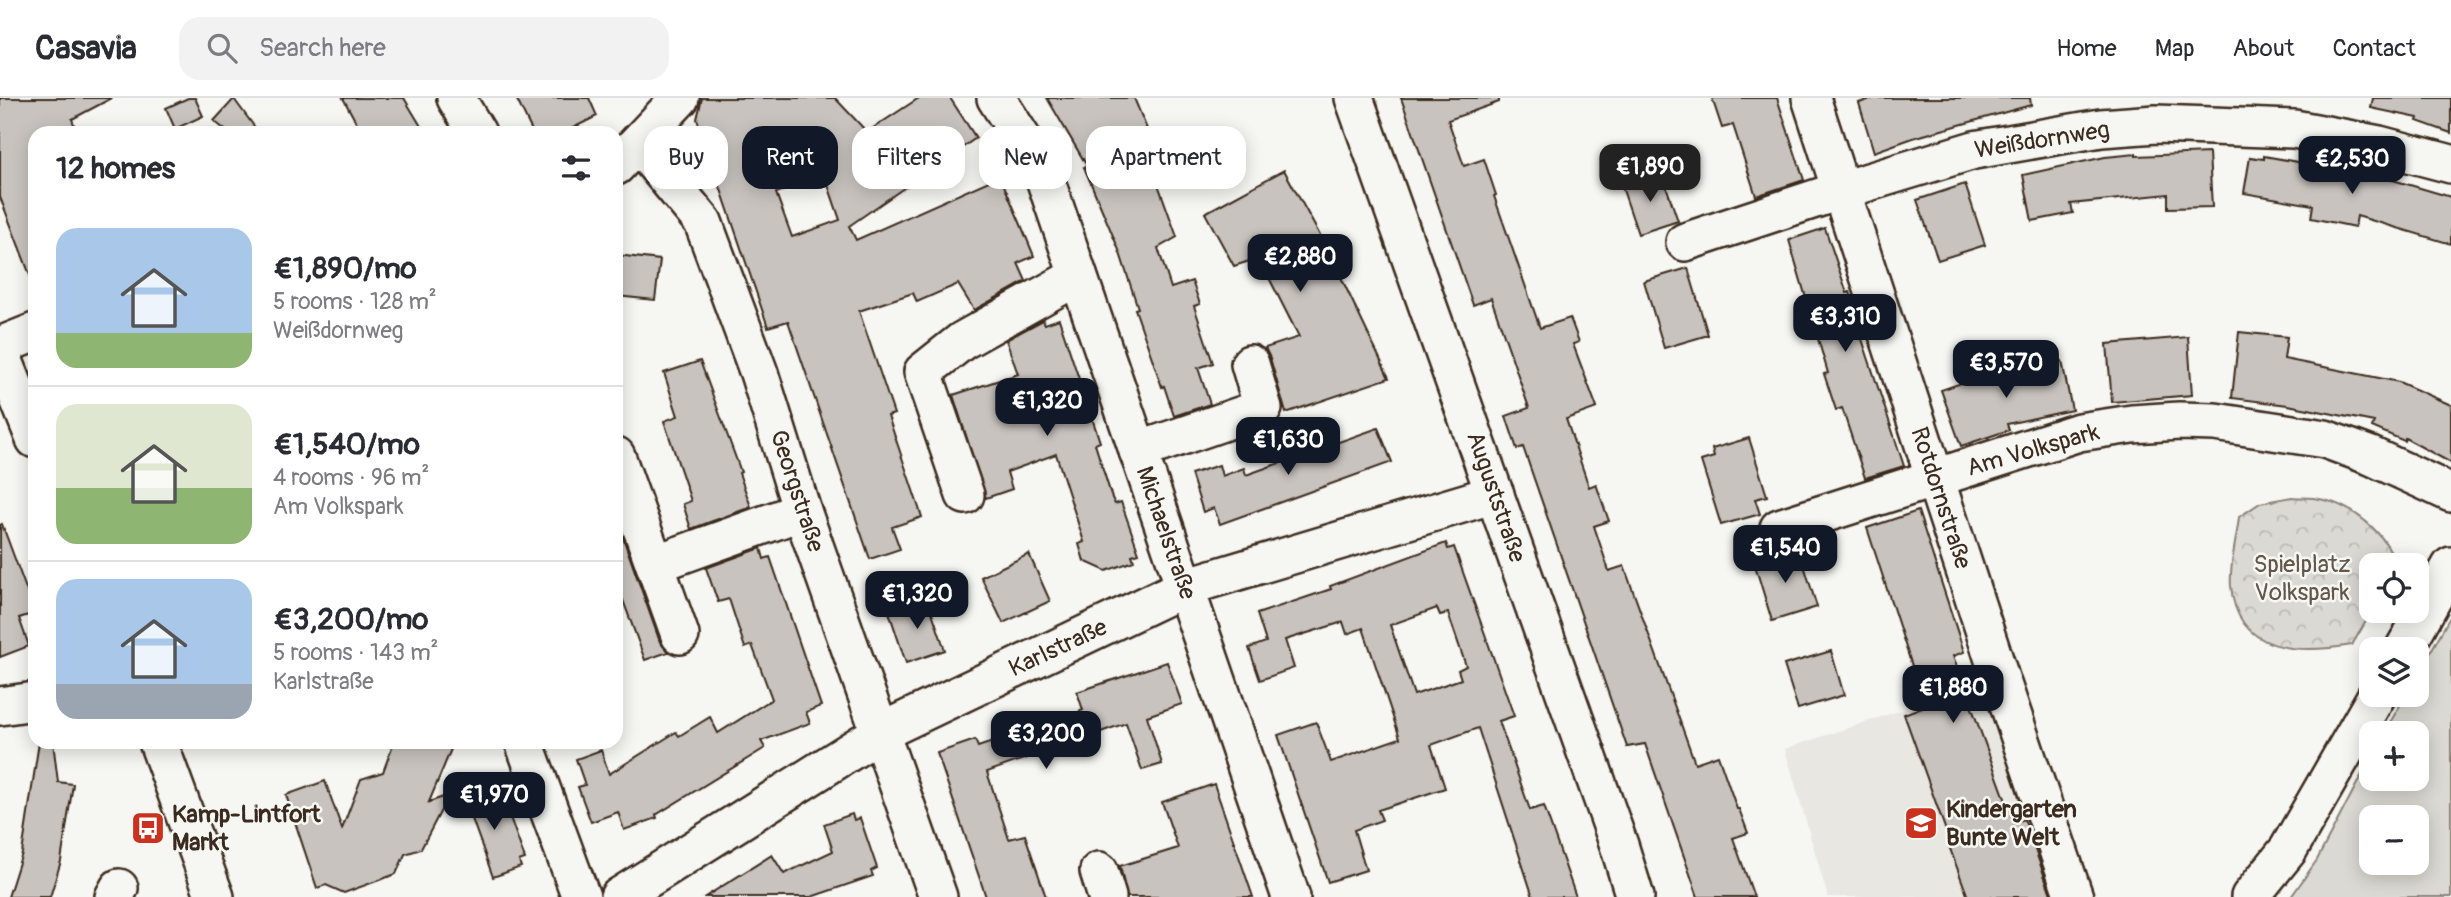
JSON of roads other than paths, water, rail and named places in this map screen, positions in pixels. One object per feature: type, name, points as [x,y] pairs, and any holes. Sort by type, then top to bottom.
[{"type":"street","points":[[456,98],[473,126]]},
{"type":"street","points":[[627,155],[680,98]]},
{"type":"street","name":"Michaelstraße","points":[[996,98],[1042,170],[1291,897]]},
{"type":"street","name":"Auguststraße","points":[[1354,98],[1619,845],[1635,897]]},
{"type":"street","name":"Rotdornstraße","points":[[1811,98],[1934,480],[2074,897]]},
{"type":"street","name":"Weißdornweg","points":[[1685,242],[1973,150],[2101,128],[2156,124],[2294,129],[2379,145],[2451,164]]},
{"type":"street","name":"Georgstraße","points":[[627,155],[703,222],[759,373],[802,511],[938,897]]},
{"type":"street","points":[[965,495],[923,373],[962,341],[1078,276]]},
{"type":"street","points":[[28,335],[0,348],[28,421]]},
{"type":"street","points":[[1138,451],[1263,408],[1250,364]]},
{"type":"street","name":"Am Volkspark","points":[[1779,528],[2079,432],[2132,424],[2179,421],[2215,422],[2325,439],[2371,456],[2451,493]]},
{"type":"street","points":[[623,475],[681,635]]},
{"type":"street","name":"Karlstraße","points":[[619,897],[881,732],[1185,587],[1495,494]]},
{"type":"street","points":[[655,564],[802,511]]},
{"type":"street","points":[[2410,637],[2451,566]]},
{"type":"street","points":[[0,706],[28,702]]},
{"type":"street","points":[[2250,897],[2288,850],[2371,707]]},
{"type":"street","points":[[161,749],[215,897]]},
{"type":"street","points":[[527,749],[580,897]]},
{"type":"place","name":"Kindergarten Bunte Welt","points":[[1921,823]]},
{"type":"place","name":"Kamp-Lintfort Markt","points":[[148,828]]},
{"type":"park label","name":"Spielplatz Volkspark","points":[[2302,578]]}]
